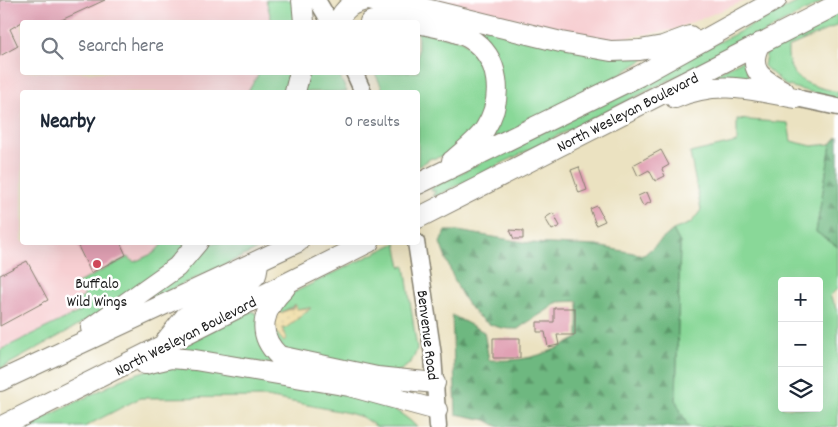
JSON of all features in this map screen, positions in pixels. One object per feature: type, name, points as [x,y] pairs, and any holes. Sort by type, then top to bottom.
[{"type":"highway","points":[[302,0],[304,20]]},
{"type":"highway","points":[[339,20],[347,7],[356,2],[367,0],[403,8],[420,18]]},
{"type":"highway","points":[[389,0],[420,18],[469,38],[485,52],[497,80],[497,98],[492,116],[484,131],[439,174]]},
{"type":"highway","name":"North Wesleyan Boulevard","points":[[420,183],[638,76],[776,0]]},
{"type":"highway","name":"North Wesleyan Boulevard","points":[[420,217],[838,4]]},
{"type":"highway","points":[[376,20],[382,18],[420,18],[611,51],[640,50],[663,46],[753,13]]},
{"type":"highway","points":[[760,43],[755,52],[754,62],[757,71],[764,80],[796,98]]},
{"type":"highway","points":[[296,90],[299,75]]},
{"type":"highway","points":[[580,135],[693,90],[739,88],[796,98]]},
{"type":"highway","points":[[47,359],[177,266],[195,245]]},
{"type":"highway","name":"North Wesleyan Boulevard","points":[[0,381],[292,245]]},
{"type":"highway","name":"North Wesleyan Boulevard","points":[[0,427],[363,245]]},
{"type":"highway","points":[[160,347],[186,317],[252,279],[257,270],[258,262]]},
{"type":"highway","points":[[318,268],[284,288],[272,301],[264,318],[264,333],[271,348],[279,356],[377,377],[435,383]]},
{"type":"highway","points":[[76,390],[99,383],[133,367],[171,358],[349,386],[438,419]]},
{"type":"main road","points":[[317,0],[329,20]]},
{"type":"main road","points":[[355,75],[362,90]]},
{"type":"main road","points":[[796,98],[838,108]]},
{"type":"main road","name":"Benvenue Road","points":[[417,250],[438,419]]},
{"type":"shaded area","points":[[0,0],[293,0],[297,20],[20,20],[20,75],[295,75],[291,90],[20,90],[20,245],[188,245],[55,338],[0,369]]},
{"type":"shaded area","points":[[429,0],[747,0],[673,30],[610,40]]},
{"type":"green space","points":[[266,0],[293,0],[297,20],[271,20]]},
{"type":"green space","points":[[802,0],[826,0],[756,37],[438,195],[432,196],[436,191],[431,191],[433,187]]},
{"type":"green space","points":[[838,12],[838,25],[788,47],[788,59],[791,68],[802,80],[818,87],[838,92],[838,100],[785,85],[764,66],[767,48]]},
{"type":"green space","points":[[482,27],[649,56],[616,77],[476,150],[497,122],[479,37]]},
{"type":"green space","points":[[420,30],[462,41],[476,52],[491,85],[481,118],[471,133],[458,146],[437,158],[431,158],[420,166],[420,90],[383,90],[376,75],[420,75]]},
{"type":"green space","points":[[748,58],[747,74],[752,80],[693,84]]},
{"type":"green space","points":[[258,75],[295,75],[291,90],[249,90]]},
{"type":"green space","points":[[308,75],[339,75],[346,90],[303,90]]},
{"type":"green space","points":[[737,119],[788,123],[791,141],[812,146],[831,144],[816,232],[838,247],[838,288],[830,296],[838,310],[838,426],[688,427],[676,401],[680,243],[673,230],[691,223],[701,210],[690,153],[737,142]]},
{"type":"green space","points":[[838,136],[838,247],[816,232],[831,144]]},
{"type":"green space","points":[[673,230],[680,243],[676,401],[688,427],[499,427],[486,420],[456,414],[452,315],[484,332],[489,360],[514,360],[545,353],[578,338],[578,301],[558,302],[518,329],[501,328],[486,323],[468,305],[454,280],[440,243],[445,231],[458,231],[529,243],[597,246],[644,255]]},
{"type":"green space","points":[[161,245],[189,245],[124,297],[0,369],[0,350],[81,311],[77,301],[85,296],[78,283],[128,257],[134,262],[154,253]]},
{"type":"green space","points":[[202,245],[267,245],[122,312]]},
{"type":"green space","points":[[392,245],[396,245],[401,267],[405,266],[417,349],[414,358],[406,367],[394,373],[292,355],[277,342],[272,327],[286,328],[310,308],[297,309],[295,305],[280,313],[277,307],[293,293]]},
{"type":"green space","points":[[252,311],[260,316],[276,365],[172,349]]},
{"type":"green space","points":[[166,364],[329,389],[368,398],[386,405],[417,427],[377,427],[362,417],[349,413],[267,397],[140,398],[84,427],[26,427],[129,376]]},
{"type":"sand","points":[[295,304],[297,309],[311,308],[286,328],[282,328],[286,338],[284,342],[272,327],[277,307],[280,313],[293,308]]},
{"type":"building","points":[[0,0],[105,0],[61,20],[20,20],[20,23],[10,29],[18,46],[0,56]]},
{"type":"building","points":[[661,150],[669,165],[662,169],[665,176],[655,181],[649,170],[638,176],[633,165]]},
{"type":"building","points":[[579,167],[587,190],[579,193],[571,170]]},
{"type":"building","points":[[647,192],[651,202],[643,206],[638,196]]},
{"type":"building","points":[[597,206],[605,221],[596,225],[590,209]]},
{"type":"building","points":[[553,213],[560,226],[552,230],[545,218]]},
{"type":"building","points":[[510,230],[523,231],[523,239],[514,239]]},
{"type":"building","name":"Buffalo Wild Wings","points":[[77,245],[121,245],[126,255],[91,273]]},
{"type":"building","points":[[27,261],[48,300],[0,326],[0,275]]},
{"type":"building","points":[[554,308],[575,308],[575,335],[557,335],[559,345],[548,347],[545,332],[537,332],[537,322],[554,322]]},
{"type":"building","points":[[493,338],[520,338],[520,358],[493,358]]},
{"type":"place","name":"Buffalo Wild Wings","points":[[97,264]]}]
